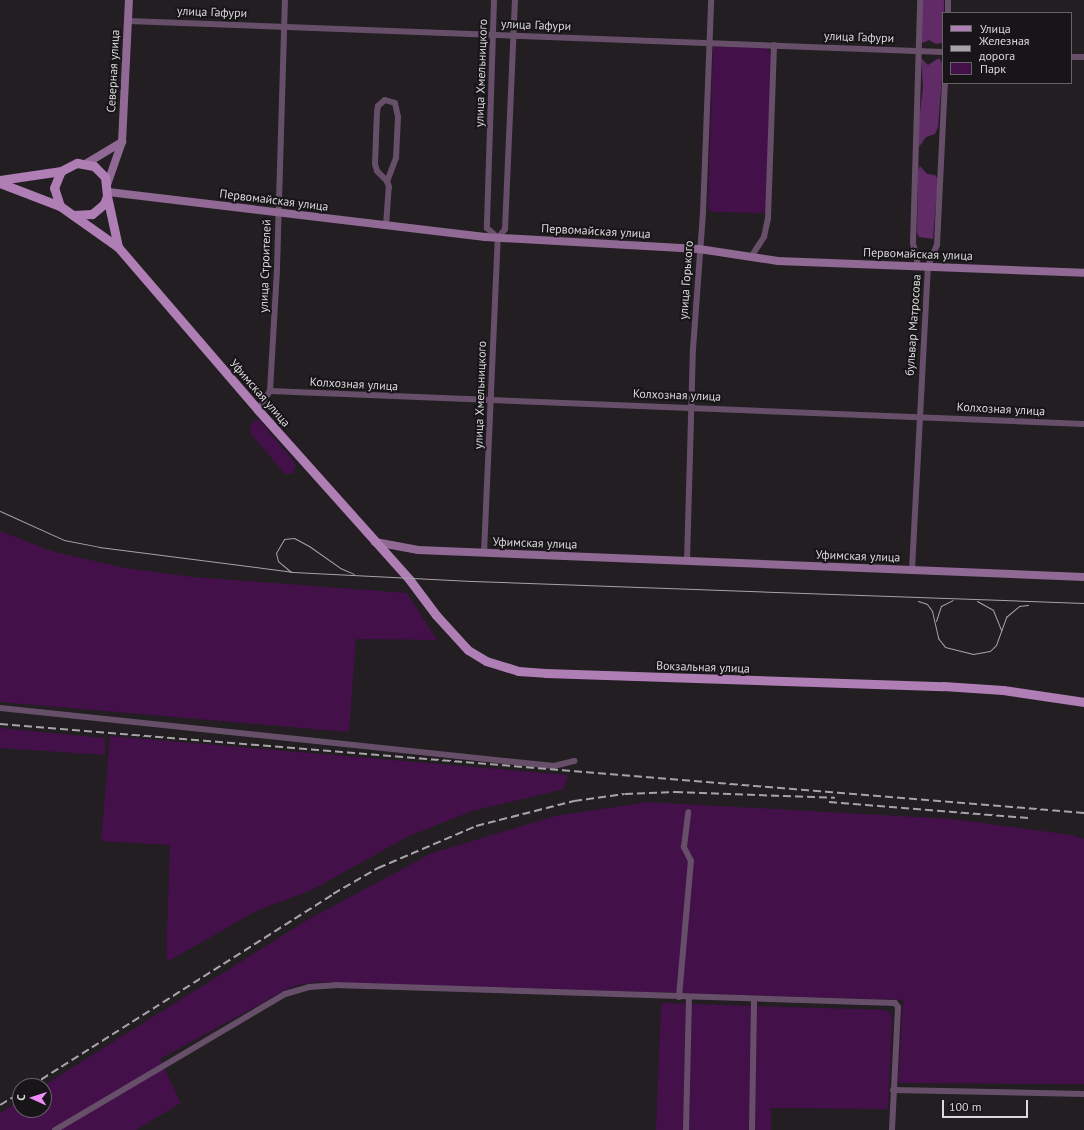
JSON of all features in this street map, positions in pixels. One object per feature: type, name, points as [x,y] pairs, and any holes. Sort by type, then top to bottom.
[{"type":"main road","points":[[0,180],[61,171],[68,166],[87,163],[100,171],[107,191],[118,248]]},
{"type":"main road","points":[[60,206],[54,188],[61,171]]},
{"type":"main road","points":[[0,183],[60,206],[118,248]]},
{"type":"main road","points":[[68,213],[80,216],[92,214],[98,210],[107,191]]},
{"type":"main road","name":"Уфимская улица","points":[[118,248],[258,410],[375,542]]},
{"type":"main road","name":"Вокзальная улица","points":[[375,542],[468,650],[493,664],[518,671],[944,686],[1003,690],[1084,702]]},
{"type":"street","name":"Северная улица","points":[[107,191],[122,142],[129,0]]},
{"type":"street","name":"улица Строителей","points":[[270,392],[286,0]]},
{"type":"street","name":"улица Хмельницкого","points":[[494,0],[487,228],[498,238]]},
{"type":"street","name":"улица Хмельницкого","points":[[484,553],[498,238],[505,229],[515,0]]},
{"type":"street","name":"улица Горького","points":[[687,562],[698,249],[703,213],[711,0]]},
{"type":"street","name":"бульвар Матросова","points":[[918,265],[913,243],[920,0]]},
{"type":"street","points":[[948,0],[948,12]]},
{"type":"street","name":"улица Гафури","points":[[128,21],[494,34],[513,36],[710,41],[942,52]]},
{"type":"street","points":[[751,257],[764,237],[768,218],[774,45]]},
{"type":"street","points":[[1072,57],[1084,57]]},
{"type":"street","name":"бульвар Матросова","points":[[912,570],[928,266],[937,245],[945,84]]},
{"type":"street","points":[[386,226],[387,181],[396,158],[398,117],[395,103],[385,100],[378,106],[376,112],[375,164],[377,171],[387,181]]},
{"type":"street","points":[[87,163],[122,142]]},
{"type":"street","name":"Первомайская улица","points":[[107,191],[386,226],[498,238],[698,249],[778,261],[918,265],[1084,273]]},
{"type":"street","points":[[258,410],[270,392]]},
{"type":"street","name":"Колхозная улица","points":[[270,392],[491,399],[1084,424]]},
{"type":"street","name":"Уфимская улица","points":[[375,542],[418,550],[1084,577]]},
{"type":"street","points":[[0,708],[300,742],[460,755],[554,766],[574,761]]},
{"type":"street","points":[[679,998],[691,861],[684,847],[688,812]]},
{"type":"street","points":[[55,1130],[278,998],[309,987],[335,985],[679,998],[895,1003],[898,1007],[892,1130]]},
{"type":"street","points":[[686,1130],[689,998]]},
{"type":"street","points":[[752,1130],[754,1000]]},
{"type":"street","points":[[893,1090],[1084,1094]]},
{"type":"green space","points":[[716,44],[766,48],[771,54],[767,210],[764,213],[712,212],[708,208],[713,49]]},
{"type":"green space","points":[[256,420],[259,420],[296,464],[293,473],[285,474],[251,434],[250,425]]},
{"type":"green space","points":[[0,531],[54,552],[126,568],[192,577],[407,593],[437,640],[356,639],[349,732],[0,702]]},
{"type":"green space","points":[[0,728],[105,738],[105,755],[0,748]]},
{"type":"green space","points":[[110,736],[568,775],[564,789],[472,811],[407,837],[312,890],[256,911],[169,961],[166,957],[170,845],[101,841]]},
{"type":"green space","points":[[648,802],[953,819],[1071,835],[1084,839],[1084,1084],[898,1083],[903,1000],[318,982],[297,985],[280,993],[160,1059],[181,1103],[136,1130],[0,1130],[0,1113],[12,1105],[12,1118],[52,1118],[52,1080],[309,919],[432,853],[555,816]]},
{"type":"green space","points":[[661,1003],[887,1010],[892,1017],[888,1109],[771,1108],[771,1130],[656,1130]]},
{"type":"shaded area","points":[[921,0],[944,0],[944,12],[942,12],[942,43],[936,44],[929,40],[923,43],[921,40]]},
{"type":"shaded area","points":[[921,58],[928,65],[939,58],[942,62],[942,77],[938,127],[935,134],[926,137],[919,147],[918,128],[923,88]]},
{"type":"shaded area","points":[[920,166],[927,174],[935,175],[938,179],[933,239],[919,237],[917,233],[918,170]]},
{"type":"tram line","points":[[0,511],[64,540],[99,547],[293,572],[472,581],[1084,603]]},
{"type":"tram line","points":[[291,572],[278,561],[276,553],[284,539],[294,538],[309,546],[340,568],[354,574]]},
{"type":"tram line","points":[[936,621],[941,606],[953,600]]},
{"type":"tram line","points":[[918,601],[927,604],[932,611],[938,638],[945,647],[973,654],[990,651],[996,645],[1006,617],[1019,606],[1028,605]]},
{"type":"tram line","points":[[977,601],[993,610],[1001,630]]},
{"type":"railway","points":[[0,724],[1084,813]]},
{"type":"railway","points":[[44,1078],[333,894],[378,868],[476,826],[574,801],[625,794],[675,792],[835,798]]},
{"type":"railway","points":[[829,802],[1028,818]]},
{"type":"railway","points":[[0,1105],[12,1098]]}]
